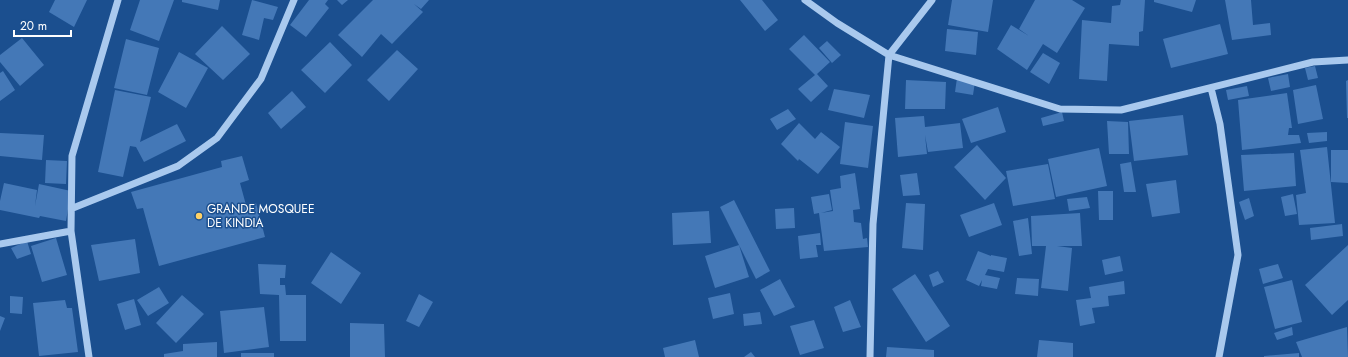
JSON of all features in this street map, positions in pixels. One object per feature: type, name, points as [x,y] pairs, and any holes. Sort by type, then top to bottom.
[{"type":"street","points":[[89,357],[71,231],[73,208],[72,156],[118,0]]},
{"type":"street","points":[[73,208],[178,166],[217,138],[261,79],[294,0]]},
{"type":"street","points":[[805,0],[837,23],[889,54],[1060,109],[1121,110],[1314,62],[1348,60]]},
{"type":"street","points":[[870,357],[873,224],[889,54],[932,0]]},
{"type":"street","points":[[1212,88],[1220,124],[1238,255],[1219,357]]},
{"type":"street","points":[[0,244],[71,231]]},
{"type":"building","points":[[55,0],[87,0],[74,27],[49,12]]},
{"type":"building","points":[[140,0],[174,0],[159,41],[130,30]]},
{"type":"building","points":[[182,0],[220,0],[218,10],[182,2]]},
{"type":"building","points":[[252,0],[278,7],[273,20],[264,18],[259,40],[242,35]]},
{"type":"building","points":[[309,0],[328,0],[325,4],[329,8],[306,37],[290,25]]},
{"type":"building","points":[[337,0],[348,0],[342,5]]},
{"type":"building","points":[[373,0],[429,0],[421,9],[414,4],[423,12],[392,44],[381,34],[362,57],[338,35]]},
{"type":"building","points":[[740,0],[762,0],[778,20],[765,31]]},
{"type":"building","points":[[952,0],[993,0],[988,32],[948,25]]},
{"type":"building","points":[[1035,0],[1072,0],[1085,8],[1057,53],[1043,44],[1027,70],[997,49],[1011,25],[1029,36],[1019,29]]},
{"type":"building","points":[[1121,0],[1145,0],[1143,31],[1139,32],[1139,46],[1109,44],[1107,81],[1079,79],[1082,20],[1111,23],[1112,6],[1120,5]]},
{"type":"building","points":[[1154,0],[1196,0],[1192,12],[1154,2]]},
{"type":"building","points":[[1225,0],[1251,0],[1253,25],[1270,23],[1271,35],[1232,40]]},
{"type":"building","points":[[1220,24],[1228,54],[1171,68],[1163,39]]},
{"type":"building","points":[[222,26],[250,54],[223,80],[195,54]]},
{"type":"building","points":[[947,29],[978,32],[976,55],[945,51]]},
{"type":"building","points":[[804,35],[830,62],[817,74],[828,86],[811,102],[798,89],[815,75],[789,49]]},
{"type":"building","points":[[22,38],[44,65],[20,86],[0,62],[0,55]]},
{"type":"building","points":[[126,39],[159,48],[147,95],[114,88]]},
{"type":"building","points":[[827,41],[841,55],[832,63],[819,48]]},
{"type":"building","points":[[330,42],[352,65],[325,93],[301,70]]},
{"type":"building","points":[[397,50],[418,69],[389,101],[367,80]]},
{"type":"building","points":[[179,52],[208,68],[186,108],[158,92]]},
{"type":"building","points":[[1043,53],[1060,63],[1049,84],[1030,72]]},
{"type":"building","points":[[1315,66],[1318,78],[1308,80],[1305,68]]},
{"type":"building","points":[[3,71],[15,90],[0,101],[0,73]]},
{"type":"building","points":[[1288,74],[1290,87],[1271,91],[1268,78]]},
{"type":"building","points":[[957,78],[975,82],[973,95],[955,92]]},
{"type":"building","points":[[906,80],[946,82],[945,109],[905,109]]},
{"type":"building","points":[[1348,80],[1348,118],[1347,118],[1346,81]]},
{"type":"building","points":[[1316,85],[1323,119],[1298,124],[1293,90]]},
{"type":"building","points":[[1247,86],[1249,96],[1228,100],[1226,90]]},
{"type":"building","points":[[834,89],[870,95],[864,118],[828,110]]},
{"type":"building","points":[[115,90],[151,97],[140,142],[177,124],[186,141],[144,162],[136,147],[130,146],[123,177],[98,172]]},
{"type":"building","points":[[292,91],[306,107],[281,129],[268,113]]},
{"type":"building","points":[[1287,93],[1292,128],[1289,128],[1288,135],[1299,135],[1301,143],[1242,150],[1238,100]]},
{"type":"building","points":[[998,107],[1006,132],[971,143],[962,119]]},
{"type":"building","points":[[788,109],[796,119],[777,130],[770,119]]},
{"type":"building","points":[[1062,112],[1064,121],[1043,126],[1041,118]]},
{"type":"building","points":[[1183,115],[1188,155],[1134,161],[1129,121]]},
{"type":"building","points":[[924,116],[925,127],[960,123],[963,148],[928,152],[925,135],[927,154],[898,157],[895,118]]},
{"type":"building","points":[[1107,121],[1128,122],[1129,154],[1109,154]]},
{"type":"building","points":[[845,122],[873,126],[868,168],[840,164]]},
{"type":"building","points":[[799,123],[815,139],[821,132],[840,147],[818,174],[799,159],[798,161],[781,144]]},
{"type":"building","points":[[1327,132],[1327,141],[1309,143],[1307,133]]},
{"type":"building","points":[[0,133],[44,135],[42,160],[0,156]]},
{"type":"building","points":[[977,145],[1006,178],[985,200],[954,167]]},
{"type":"building","points":[[1327,147],[1335,223],[1299,225],[1296,195],[1306,193],[1300,150]]},
{"type":"building","points":[[1099,148],[1107,186],[1056,197],[1048,159]]},
{"type":"building","points":[[1331,150],[1348,150],[1348,183],[1331,182]]},
{"type":"building","points":[[1294,153],[1296,186],[1244,191],[1241,155]]},
{"type":"building","name":"GRANDE MOSQUEE DE KINDIA","points":[[242,156],[249,180],[240,183],[246,205],[256,203],[265,237],[159,266],[143,208],[137,209],[131,192],[222,167],[221,161]]},
{"type":"building","points":[[46,160],[67,161],[66,184],[45,183]]},
{"type":"building","points":[[1131,162],[1136,192],[1124,192],[1120,164]]},
{"type":"building","points":[[1048,164],[1055,199],[1013,206],[1006,171]]},
{"type":"building","points":[[855,173],[860,209],[853,210],[854,222],[861,223],[863,239],[867,238],[868,247],[824,251],[819,213],[814,214],[811,197],[829,194],[832,210],[821,213],[833,211],[830,190],[841,188],[840,176]]},
{"type":"building","points":[[917,173],[920,195],[903,196],[900,175]]},
{"type":"building","points":[[1176,180],[1180,213],[1152,217],[1146,184]]},
{"type":"building","points":[[4,183],[37,190],[35,206],[39,184],[71,191],[66,221],[40,216],[39,218],[0,210],[0,201]]},
{"type":"building","points":[[1098,191],[1113,191],[1113,220],[1099,220]]},
{"type":"building","points":[[1293,194],[1297,214],[1285,216],[1281,197]]},
{"type":"building","points":[[1087,197],[1090,208],[1069,211],[1067,199]]},
{"type":"building","points":[[1249,198],[1254,216],[1245,220],[1239,202]]},
{"type":"building","points":[[734,200],[770,271],[756,279],[720,207]]},
{"type":"building","points":[[906,203],[925,204],[923,250],[902,248]]},
{"type":"building","points":[[994,203],[1002,225],[969,237],[960,215]]},
{"type":"building","points":[[794,208],[795,228],[776,229],[775,209]]},
{"type":"building","points":[[709,211],[711,243],[673,245],[672,213]]},
{"type":"building","points":[[1080,213],[1082,246],[1057,246],[1072,248],[1068,291],[1041,288],[1046,246],[1032,246],[1031,216]]},
{"type":"building","points":[[1028,218],[1032,254],[1019,256],[1013,221]]},
{"type":"building","points":[[1342,224],[1343,236],[1311,240],[1310,228]]},
{"type":"building","points":[[820,233],[821,245],[816,245],[818,257],[800,259],[798,236]]},
{"type":"building","points":[[56,238],[67,275],[42,282],[31,246]]},
{"type":"building","points":[[135,239],[140,273],[99,281],[91,245]]},
{"type":"building","points":[[27,241],[31,254],[17,259],[11,248]]},
{"type":"building","points":[[739,245],[749,277],[715,288],[705,256]]},
{"type":"building","points":[[1348,245],[1348,300],[1332,315],[1305,285]]},
{"type":"building","points":[[978,251],[991,256],[1007,258],[1004,272],[988,269],[985,275],[1000,278],[997,289],[981,286],[982,280],[979,286],[966,280]]},
{"type":"building","points":[[331,252],[361,273],[341,304],[311,283]]},
{"type":"building","points":[[1120,256],[1123,271],[1105,275],[1102,260]]},
{"type":"building","points":[[258,264],[286,265],[285,278],[280,278],[280,285],[285,285],[286,295],[306,295],[306,341],[280,341],[279,295],[260,294]]},
{"type":"building","points":[[1278,264],[1283,278],[1263,284],[1259,269]]},
{"type":"building","points":[[938,271],[944,282],[933,287],[929,275]]},
{"type":"building","points":[[915,274],[950,326],[926,342],[892,289]]},
{"type":"building","points":[[1017,278],[1039,279],[1038,296],[1015,294]]},
{"type":"building","points":[[780,279],[795,307],[774,316],[760,290]]},
{"type":"building","points":[[1292,280],[1302,322],[1275,329],[1264,287]]},
{"type":"building","points":[[1124,281],[1125,294],[1108,296],[1109,306],[1092,308],[1095,323],[1080,326],[1076,300],[1091,298],[1089,287]]},
{"type":"building","points":[[159,287],[169,303],[148,316],[137,300]]},
{"type":"building","points":[[730,293],[734,314],[713,319],[708,298]]},
{"type":"building","points":[[419,294],[433,302],[419,327],[406,321]]},
{"type":"building","points":[[182,295],[204,314],[176,343],[156,323]]},
{"type":"building","points":[[10,296],[23,297],[22,314],[10,313]]},
{"type":"building","points":[[134,299],[141,325],[125,330],[117,304]]},
{"type":"building","points":[[65,300],[67,308],[72,308],[78,352],[39,356],[33,303]]},
{"type":"building","points":[[850,300],[861,327],[843,332],[834,307]]},
{"type":"building","points":[[264,307],[269,347],[224,353],[220,311]]},
{"type":"building","points":[[760,312],[762,324],[744,326],[743,314]]},
{"type":"building","points":[[0,316],[5,318],[0,331]]},
{"type":"building","points":[[814,320],[824,348],[800,355],[790,326]]},
{"type":"building","points":[[350,323],[384,324],[385,357],[350,357]]},
{"type":"building","points":[[1292,327],[1293,335],[1277,340],[1274,333]]},
{"type":"building","points":[[1347,327],[1348,357],[1302,357],[1296,342]]},
{"type":"building","points":[[695,340],[699,357],[665,357],[663,348]]},
{"type":"building","points":[[1039,340],[1073,343],[1073,357],[1037,357]]},
{"type":"building","points":[[217,342],[217,357],[164,357],[164,354],[183,351],[183,344]]},
{"type":"building","points":[[887,347],[934,350],[934,357],[886,357]]},
{"type":"building","points":[[751,352],[755,357],[744,357]]},
{"type":"building","points":[[241,353],[274,353],[274,357],[241,357]]},
{"type":"building","points":[[1299,353],[1299,357],[1264,357],[1264,356]]},
{"type":"place","name":"GRANDE MOSQUEE DE KINDIA","points":[[199,216]]}]
